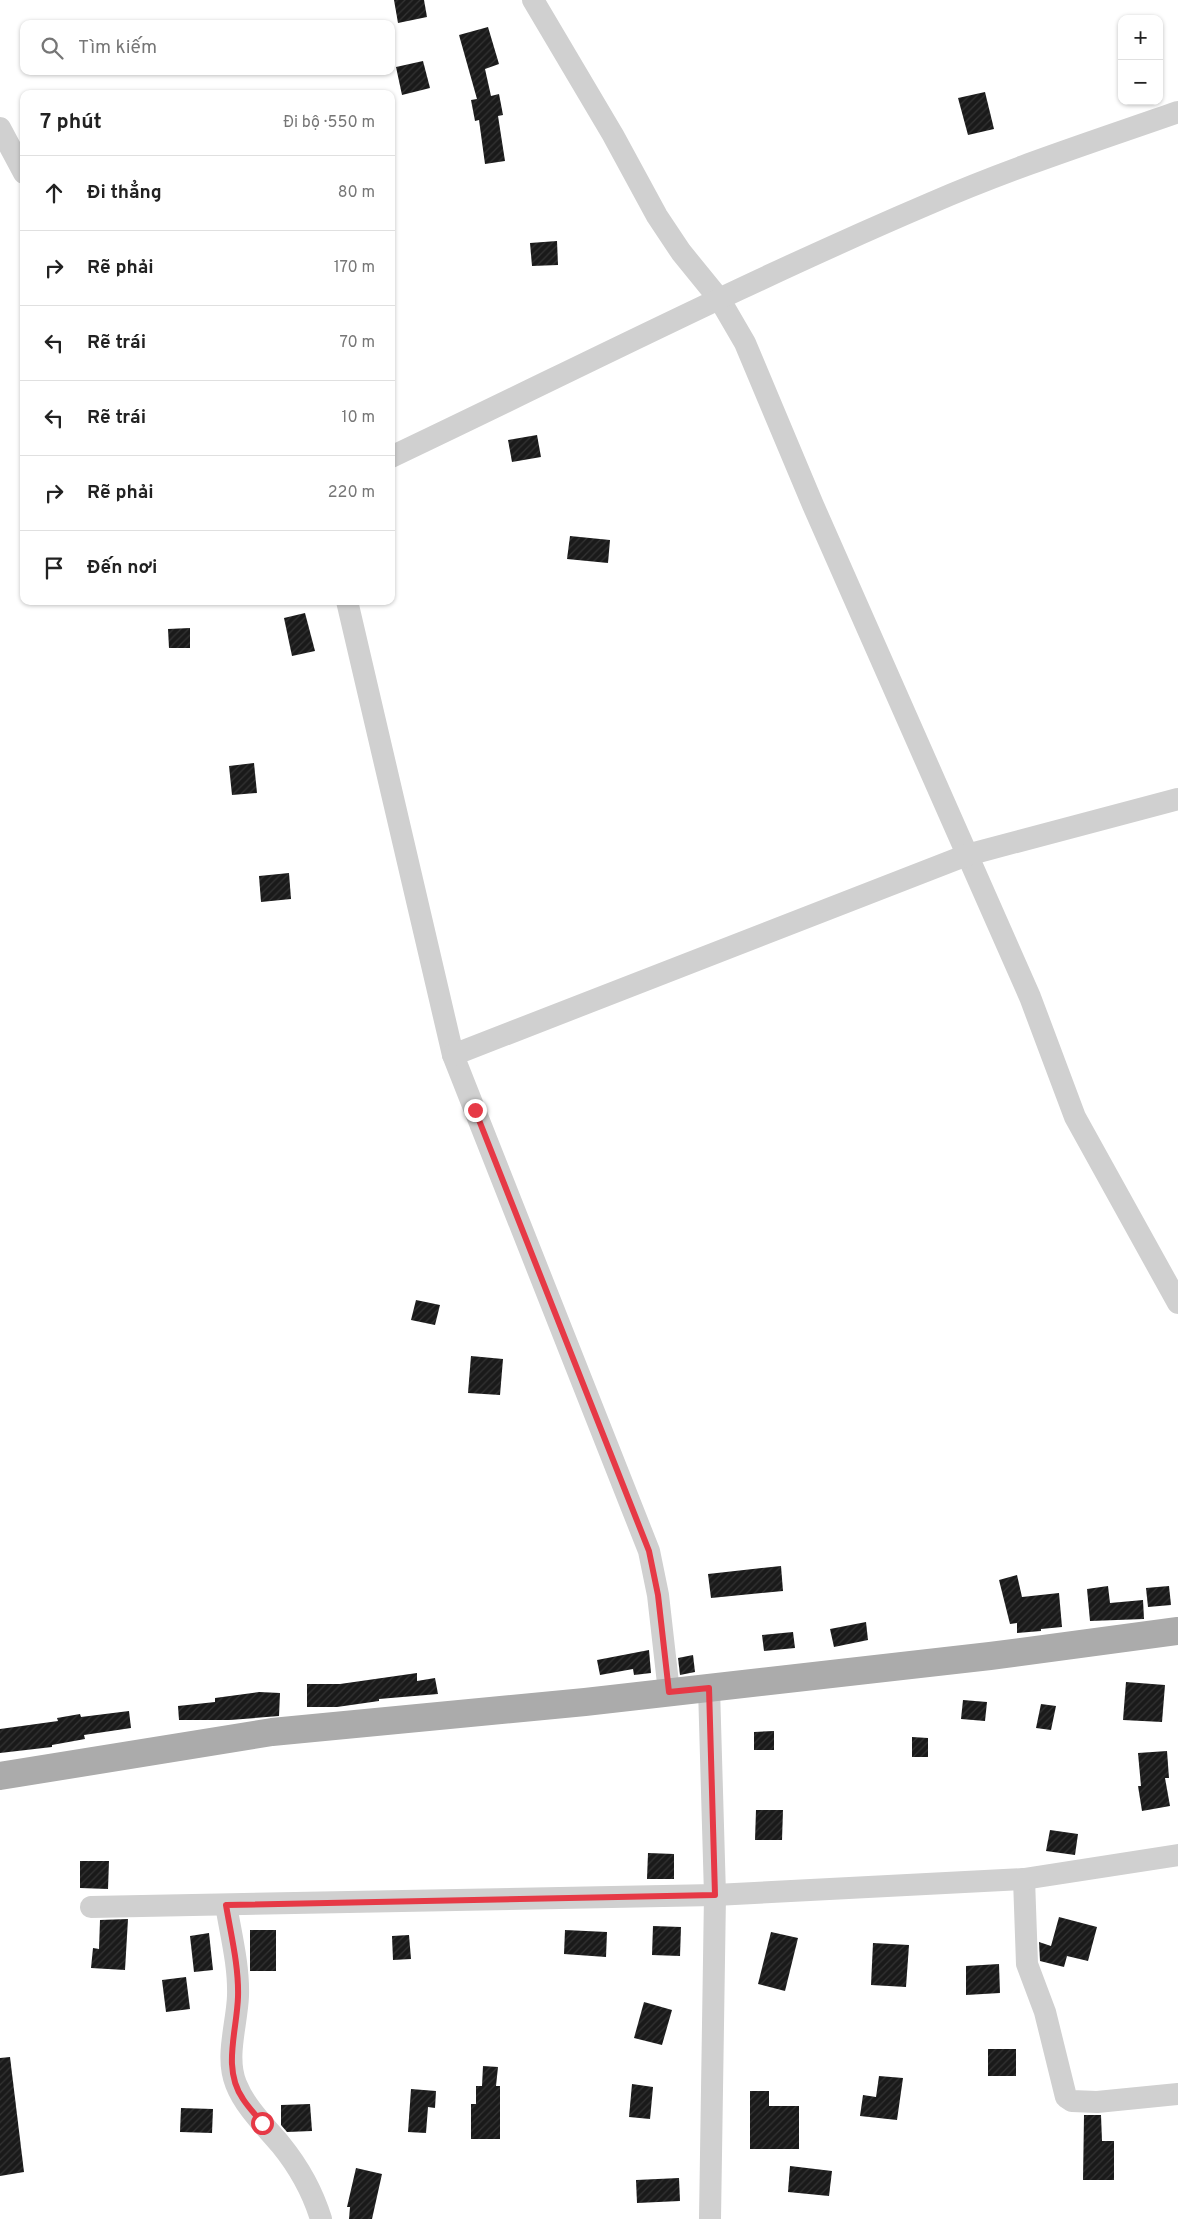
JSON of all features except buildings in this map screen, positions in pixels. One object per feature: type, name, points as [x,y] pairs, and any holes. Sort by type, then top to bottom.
[{"type":"main road","points":[[0,1776],[272,1732],[709,1688],[990,1656],[1178,1631]]},
{"type":"street","points":[[533,0],[613,135],[669,235],[720,300],[734,322],[760,376],[817,514],[1030,997],[1075,1117],[1178,1303]]},
{"type":"street","points":[[395,455],[720,300],[932,202],[1055,155],[1178,112]]},
{"type":"street","points":[[0,128],[20,166]]},
{"type":"street","points":[[348,605],[453,1055],[649,1551],[658,1595],[669,1692]]},
{"type":"street","points":[[453,1055],[967,855],[1178,799]]},
{"type":"street","points":[[709,1688],[715,1895],[710,2219]]},
{"type":"street","points":[[91,1908],[715,1895],[1024,1879],[1178,1855]]},
{"type":"street","points":[[1024,1879],[1027,1964],[1045,2012],[1066,2097],[1072,2101],[1097,2102],[1178,2094]]},
{"type":"street","points":[[226,1905],[237,1974],[238,1997],[231,2066],[235,2082],[242,2098],[282,2147],[302,2177],[321,2219]]},
{"type":"route","points":[[262,2123],[242,2098],[231,2066],[238,1997],[237,1974],[226,1905],[715,1895],[709,1688],[669,1692],[658,1595],[649,1551],[475,1110]]}]
